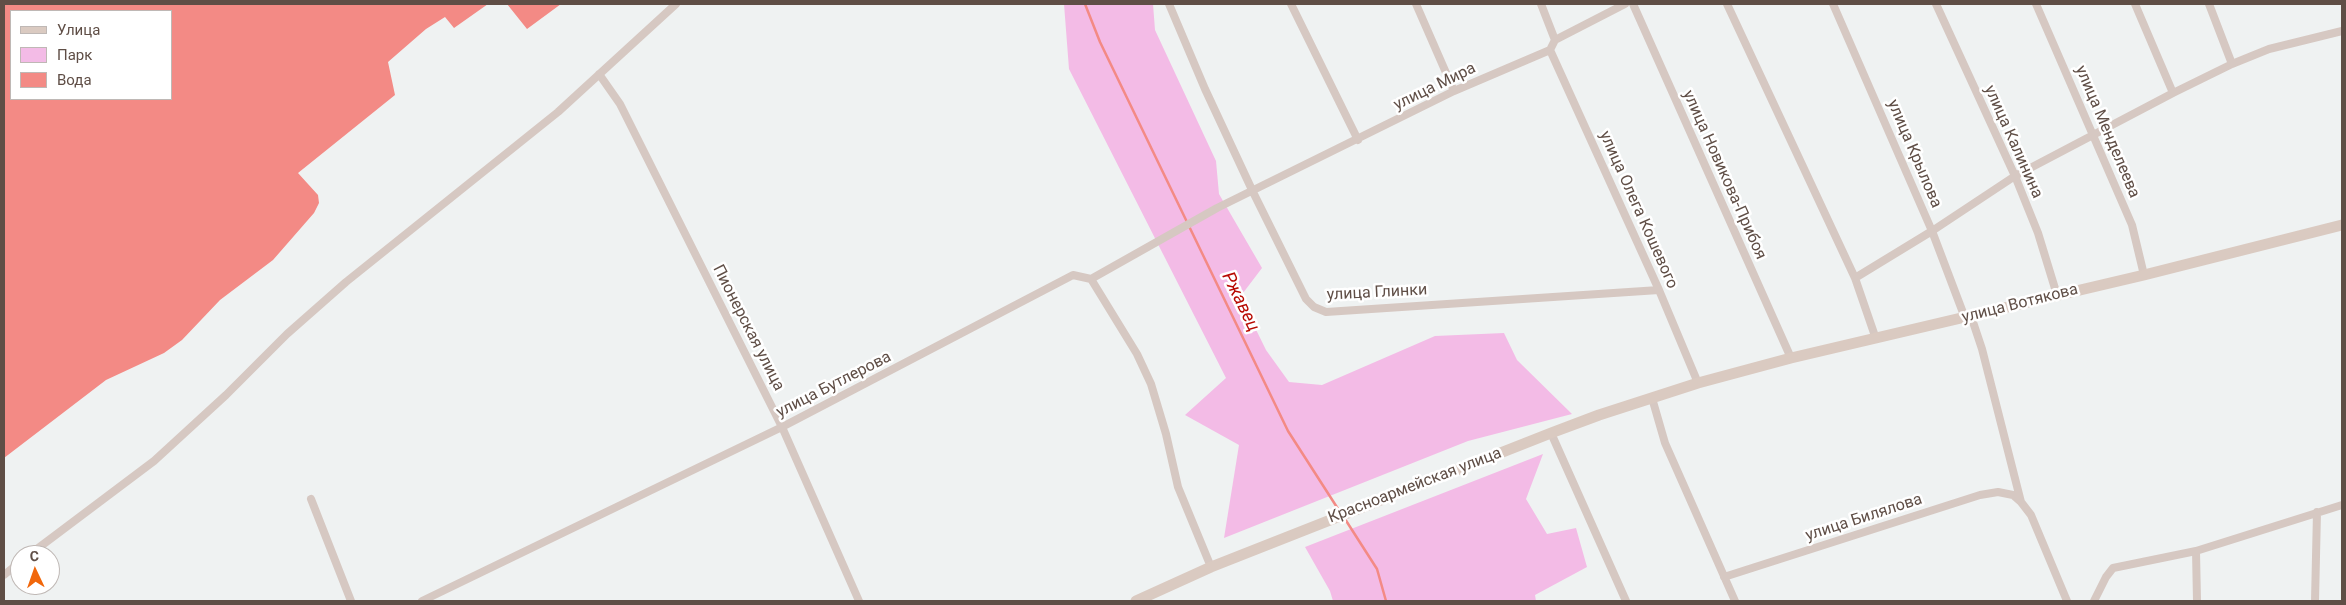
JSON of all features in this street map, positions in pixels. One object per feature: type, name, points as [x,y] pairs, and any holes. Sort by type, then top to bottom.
[{"type":"street","points":[[42,545],[154,461],[226,395],[287,334],[339,288],[558,112],[676,4]]},
{"type":"street","name":"улица Глинки","points":[[1169,4],[1204,89],[1253,192],[1306,299],[1314,308],[1326,312],[1659,290]]},
{"type":"street","points":[[1291,4],[1358,140]]},
{"type":"street","points":[[1416,4],[1454,91]]},
{"type":"street","points":[[1541,4],[1555,40]]},
{"type":"street","points":[[1550,50],[1555,40],[1625,4]]},
{"type":"street","name":"улица Новикова-Прибоя","points":[[1633,4],[1791,358]]},
{"type":"street","points":[[1727,4],[1855,278],[1876,339]]},
{"type":"street","name":"улица Крылова","points":[[1833,4],[1982,350],[2021,502]]},
{"type":"street","name":"улица Калинина","points":[[1936,4],[2015,176],[2038,233],[2057,295]]},
{"type":"street","name":"улица Менделеева","points":[[2036,4],[2132,225],[2144,275]]},
{"type":"street","points":[[2135,4],[2173,93]]},
{"type":"street","points":[[2209,4],[2232,64]]},
{"type":"street","points":[[1855,278],[1932,232],[2015,176],[2173,93],[2232,64],[2269,49],[2342,31]]},
{"type":"street","name":"улица Мира","points":[[1253,192],[1454,91],[1550,50]]},
{"type":"street","name":"улица Олега Кошевого","points":[[1550,50],[1659,290],[1698,383]]},
{"type":"street","name":"Пионерская улица","points":[[599,74],[620,104],[782,427],[859,601]]},
{"type":"street","points":[[1211,567],[1178,487],[1151,384],[1137,354],[1090,279],[1217,208],[1253,192]]},
{"type":"street","name":"улица Вотякова","points":[[1698,383],[1791,358],[2144,275],[2342,225]]},
{"type":"street","name":"улица Бутлерова","points":[[422,601],[782,427],[1073,275],[1090,279]]},
{"type":"street","name":"Красноармейская улица","points":[[1136,601],[1211,567],[1599,414],[1698,383]]},
{"type":"street","points":[[1652,398],[1665,443],[1735,601]]},
{"type":"street","points":[[1551,433],[1626,601]]},
{"type":"street","name":"улица Билялова","points":[[1724,577],[1980,495],[1998,492],[2013,495],[2021,502]]},
{"type":"street","points":[[311,499],[350,601]]},
{"type":"street","points":[[2021,502],[2038,531],[2067,601]]},
{"type":"street","points":[[2094,601],[2098,590],[2113,568],[2196,550],[2342,505]]},
{"type":"street","points":[[2315,601],[2317,512]]},
{"type":"street","points":[[2196,550],[2196,601]]},
{"type":"green space","points":[[1064,4],[1153,4],[1155,30],[1216,161],[1219,194],[1262,268],[1240,297],[1266,350],[1289,382],[1322,385],[1435,336],[1504,333],[1517,360],[1572,414],[1468,441],[1224,538],[1239,445],[1185,415],[1226,378],[1069,69]]},
{"type":"green space","points":[[1543,454],[1526,499],[1547,534],[1576,528],[1587,567],[1535,595],[1536,601],[1333,601],[1330,591],[1305,547]]},
{"type":"water","points":[[4,4],[488,4],[454,28],[445,17],[426,29],[388,62],[395,95],[298,173],[318,195],[319,203],[314,213],[273,260],[220,300],[182,340],[164,353],[106,380],[4,458]]},
{"type":"water","points":[[507,4],[561,4],[527,29]]},
{"type":"waterway","name":"Ржавец","points":[[1085,4],[1100,42],[1288,431],[1340,512]]},
{"type":"waterway","name":"Ржавец","points":[[1345,519],[1377,569],[1386,601]]}]
